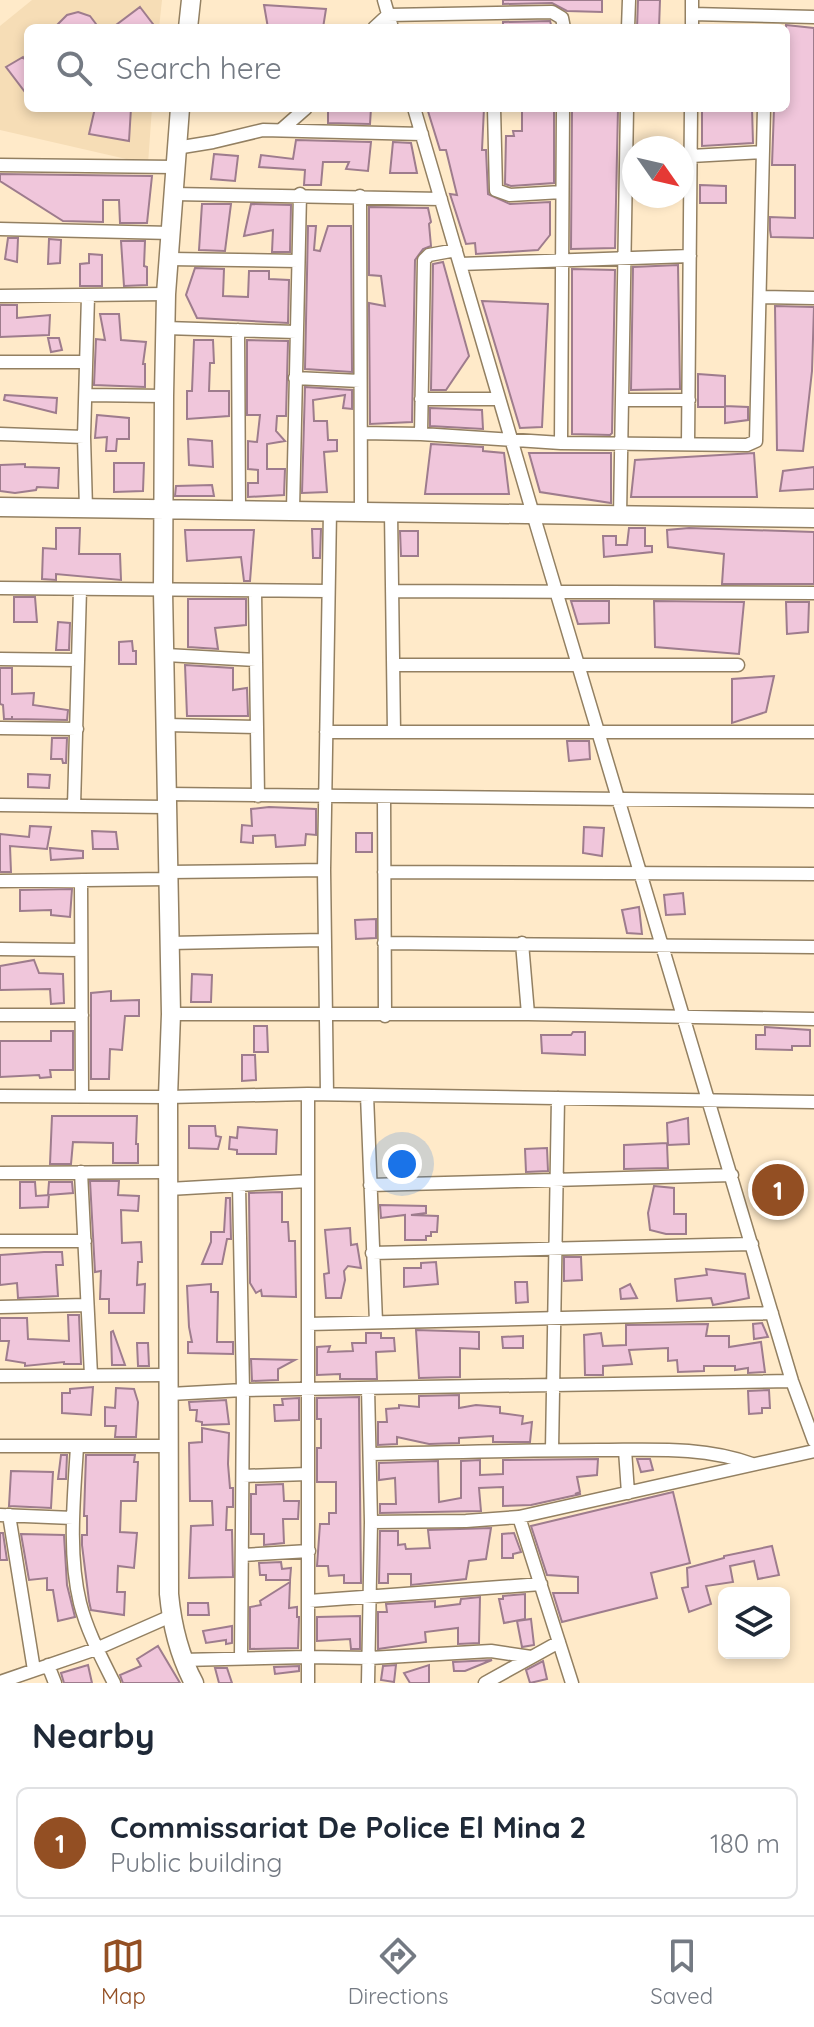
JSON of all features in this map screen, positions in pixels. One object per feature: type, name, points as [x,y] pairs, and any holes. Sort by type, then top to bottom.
[{"type":"street","points":[[188,24],[191,0]]},
{"type":"street","points":[[384,0],[391,24]]},
{"type":"street","points":[[628,24],[629,0]]},
{"type":"street","points":[[692,0],[692,24]]},
{"type":"street","points":[[378,24],[388,15],[552,12],[562,18],[563,24]]},
{"type":"street","points":[[494,13],[494,24]]},
{"type":"street","points":[[692,14],[765,22],[814,17]]},
{"type":"street","points":[[180,112],[166,294],[164,396],[163,591],[171,1014],[168,1097],[168,1446],[171,1616],[182,1660],[194,1683]]},
{"type":"street","points":[[281,130],[301,112]]},
{"type":"street","points":[[415,112],[792,1381],[814,1441]]},
{"type":"street","points":[[494,112],[496,190],[510,195],[562,192]]},
{"type":"street","points":[[561,443],[563,112]]},
{"type":"street","points":[[620,516],[627,112]]},
{"type":"street","points":[[691,112],[691,136]]},
{"type":"street","points":[[361,433],[561,443],[747,445],[756,441],[764,112]]},
{"type":"street","points":[[0,165],[175,157],[213,142],[249,133],[281,130],[422,134]]},
{"type":"street","points":[[694,156],[763,152]]},
{"type":"street","points":[[173,194],[441,199]]},
{"type":"street","points":[[293,510],[300,194]]},
{"type":"street","points":[[360,196],[361,511]]},
{"type":"street","points":[[688,444],[690,208]]},
{"type":"street","points":[[0,229],[171,233]]},
{"type":"street","points":[[421,434],[424,260],[429,255],[456,250]]},
{"type":"street","points":[[460,264],[690,256]]},
{"type":"street","points":[[169,259],[298,261]]},
{"type":"street","points":[[0,296],[166,294]]},
{"type":"street","points":[[86,509],[84,437],[88,296]]},
{"type":"street","points":[[761,297],[814,298]]},
{"type":"street","points":[[165,328],[296,332]]},
{"type":"street","points":[[238,330],[239,509]]},
{"type":"street","points":[[0,362],[86,362]]},
{"type":"street","points":[[295,378],[360,381]]},
{"type":"street","points":[[87,395],[164,396]]},
{"type":"street","points":[[421,399],[499,399]]},
{"type":"street","points":[[622,400],[689,400]]},
{"type":"street","points":[[0,434],[84,437]]},
{"type":"street","points":[[0,507],[814,518]]},
{"type":"street","points":[[327,1094],[324,870],[330,511]]},
{"type":"street","points":[[391,512],[394,732]]},
{"type":"street","points":[[0,588],[328,591]]},
{"type":"street","points":[[74,806],[80,589]]},
{"type":"street","points":[[392,591],[814,593]]},
{"type":"street","points":[[255,592],[258,796]]},
{"type":"street","points":[[166,655],[256,660]]},
{"type":"street","points":[[0,659],[78,660]]},
{"type":"street","points":[[393,665],[738,665]]},
{"type":"street","points":[[167,725],[257,727]]},
{"type":"street","points":[[0,728],[77,729]]},
{"type":"street","points":[[326,732],[814,732]]},
{"type":"street","points":[[0,805],[74,806],[326,795],[814,801]]},
{"type":"street","points":[[384,797],[385,1016]]},
{"type":"street","points":[[0,881],[81,882],[169,875],[324,870]]},
{"type":"street","points":[[384,872],[814,874]]},
{"type":"street","points":[[81,882],[82,1096]]},
{"type":"street","points":[[170,943],[324,940]]},
{"type":"street","points":[[384,943],[814,947]]},
{"type":"street","points":[[522,943],[528,1014]]},
{"type":"street","points":[[0,949],[81,950]]},
{"type":"street","points":[[171,1014],[528,1014],[814,1019]]},
{"type":"street","points":[[0,1015],[82,1015]]},
{"type":"street","points":[[308,1094],[308,1683]]},
{"type":"street","points":[[0,1096],[327,1094],[814,1102]]},
{"type":"street","points":[[367,1095],[376,1322]]},
{"type":"street","points":[[552,1450],[558,1098]]},
{"type":"street","points":[[0,1173],[81,1172],[239,1185],[308,1181]]},
{"type":"street","points":[[81,1172],[91,1375]]},
{"type":"street","points":[[370,1185],[732,1175]]},
{"type":"street","points":[[239,1185],[243,1390],[241,1658]]},
{"type":"street","points":[[0,1241],[85,1241]]},
{"type":"street","points":[[372,1253],[752,1244]]},
{"type":"street","points":[[0,1307],[87,1305]]},
{"type":"street","points":[[308,1324],[772,1313]]},
{"type":"street","points":[[0,1376],[91,1375],[243,1390],[792,1381]]},
{"type":"street","points":[[368,1388],[371,1454],[368,1683]]},
{"type":"street","points":[[0,1446],[168,1446]]},
{"type":"street","points":[[77,1447],[73,1518],[79,1600],[96,1649],[114,1683]]},
{"type":"street","points":[[371,1454],[625,1450],[715,1454],[752,1464]]},
{"type":"street","points":[[625,1450],[628,1493]]},
{"type":"street","points":[[371,1522],[519,1517],[814,1451]]},
{"type":"street","points":[[243,1476],[308,1474]]},
{"type":"street","points":[[34,1670],[5,1515],[73,1518]]},
{"type":"street","points":[[519,1517],[572,1683]]},
{"type":"street","points":[[242,1555],[309,1551]]},
{"type":"street","points":[[309,1601],[541,1584]]},
{"type":"street","points":[[0,1682],[96,1649],[171,1616]]},
{"type":"street","points":[[485,1683],[559,1642]]},
{"type":"street","points":[[182,1660],[370,1658],[491,1651],[531,1657]]},
{"type":"street","points":[[48,1665],[55,1683]]},
{"type":"shaded area","points":[[32,0],[162,0],[159,24],[24,24],[24,112],[152,112],[148,164],[0,130],[0,26]]},
{"type":"building","points":[[503,0],[602,0],[602,12],[567,11],[552,3],[503,4]]},
{"type":"building","points":[[638,0],[660,0],[659,24],[637,24]]},
{"type":"building","points":[[264,5],[326,9],[324,24],[267,24]]},
{"type":"building","points":[[140,7],[153,24],[117,24]]},
{"type":"building","points":[[78,12],[90,16],[96,24],[58,24],[67,15]]},
{"type":"building","points":[[550,21],[551,24],[503,24]]},
{"type":"building","points":[[790,25],[814,28],[814,238],[771,237],[770,217],[795,218],[795,165],[772,165],[774,112],[790,112]]},
{"type":"building","points":[[23,57],[24,91],[6,67]]},
{"type":"building","points":[[94,112],[131,112],[129,141],[89,134]]},
{"type":"building","points":[[328,112],[371,112],[370,124],[328,123]]},
{"type":"building","points":[[428,112],[484,112],[482,150],[486,150],[488,194],[510,204],[550,202],[550,235],[538,250],[476,254],[475,243],[466,244],[450,194],[457,195],[446,150],[440,150]]},
{"type":"building","points":[[522,112],[554,112],[554,183],[505,184],[506,136],[514,136],[513,131],[522,131]]},
{"type":"building","points":[[572,112],[618,112],[615,248],[571,249]]},
{"type":"building","points":[[702,112],[752,112],[753,143],[702,146]]},
{"type":"building","points":[[296,140],[371,142],[368,171],[346,169],[349,162],[323,162],[321,185],[304,185],[305,170],[259,167],[261,155],[293,159]]},
{"type":"building","points":[[393,142],[411,143],[417,173],[390,173]]},
{"type":"building","points":[[214,154],[238,156],[235,181],[211,179]]},
{"type":"building","points":[[0,174],[152,176],[147,223],[120,223],[119,200],[103,200],[103,222],[63,221],[0,181]]},
{"type":"building","points":[[700,185],[726,186],[726,203],[700,203]]},
{"type":"building","points":[[202,204],[231,204],[225,251],[199,250]]},
{"type":"building","points":[[251,204],[291,205],[290,252],[272,252],[273,230],[244,236]]},
{"type":"building","points":[[369,207],[428,208],[431,222],[431,246],[423,249],[415,260],[412,422],[370,424],[369,303],[385,306],[381,276],[369,275]]},
{"type":"building","points":[[308,226],[316,226],[314,250],[320,251],[328,226],[351,226],[352,372],[305,369]]},
{"type":"building","points":[[8,238],[18,238],[17,262],[5,259]]},
{"type":"building","points":[[49,239],[61,240],[60,263],[48,264]]},
{"type":"building","points":[[121,241],[145,241],[147,285],[124,286]]},
{"type":"building","points":[[89,254],[102,255],[102,286],[80,286],[80,264],[89,263]]},
{"type":"building","points":[[443,262],[469,356],[446,390],[431,390],[433,264]]},
{"type":"building","points":[[678,265],[680,389],[631,390],[633,267]]},
{"type":"building","points":[[195,268],[224,269],[223,296],[248,297],[249,271],[269,271],[269,279],[289,280],[288,323],[197,318],[186,295]]},
{"type":"building","points":[[572,269],[615,270],[610,435],[572,434]]},
{"type":"building","points":[[482,301],[548,304],[542,427],[520,428]]},
{"type":"building","points":[[0,305],[17,305],[17,318],[50,315],[49,335],[0,337]]},
{"type":"building","points":[[775,306],[814,307],[812,371],[803,451],[777,450]]},
{"type":"building","points":[[100,314],[119,314],[121,340],[146,342],[143,364],[145,387],[94,385],[96,339],[105,340]]},
{"type":"building","points":[[48,338],[59,338],[62,350],[51,352]]},
{"type":"building","points":[[194,340],[213,340],[214,363],[210,363],[209,391],[229,391],[229,416],[187,419],[187,391],[192,391]]},
{"type":"building","points":[[247,340],[288,341],[286,416],[277,416],[276,431],[285,441],[267,444],[267,469],[285,469],[284,495],[248,497],[248,483],[258,483],[258,470],[248,469],[248,441],[257,442],[260,415],[247,415]]},
{"type":"building","points":[[698,374],[725,376],[725,406],[748,407],[748,420],[725,423],[725,407],[698,407]]},
{"type":"building","points":[[305,387],[352,390],[352,409],[343,408],[345,395],[313,400],[314,421],[327,421],[328,440],[337,440],[337,451],[324,452],[327,492],[302,493]]},
{"type":"building","points":[[5,395],[57,398],[56,413],[4,400]]},
{"type":"building","points":[[430,408],[482,410],[483,429],[430,426]]},
{"type":"building","points":[[97,415],[129,418],[129,439],[117,439],[116,451],[106,451],[107,437],[95,438]]},
{"type":"building","points":[[188,439],[212,441],[213,467],[189,465]]},
{"type":"building","points":[[431,444],[483,447],[483,451],[504,453],[509,494],[425,494]]},
{"type":"building","points":[[529,453],[611,453],[611,503],[540,492]]},
{"type":"building","points":[[754,453],[757,497],[631,497],[635,460]]},
{"type":"building","points":[[114,463],[144,463],[143,491],[114,492]]},
{"type":"building","points":[[25,464],[25,467],[59,468],[58,488],[37,487],[36,490],[15,493],[0,491],[0,465]]},
{"type":"building","points":[[814,467],[814,489],[780,491],[783,471]]},
{"type":"building","points":[[212,485],[214,496],[175,496],[176,486]]},
{"type":"building","points":[[56,528],[80,528],[79,554],[120,554],[121,580],[56,574],[56,580],[42,579],[43,548],[56,549]]},
{"type":"building","points":[[629,528],[645,528],[645,546],[652,546],[652,552],[604,557],[603,536],[616,536],[616,545],[627,545]]},
{"type":"building","points":[[312,529],[321,529],[320,558],[313,558]]},
{"type":"building","points":[[185,530],[254,530],[250,581],[244,581],[241,557],[187,561]]},
{"type":"building","points":[[667,530],[814,532],[814,584],[722,584],[724,554],[668,547]]},
{"type":"building","points":[[400,531],[418,531],[418,556],[401,556]]},
{"type":"building","points":[[14,597],[35,597],[37,622],[14,622]]},
{"type":"building","points":[[188,599],[246,599],[246,625],[215,628],[218,649],[188,647]]},
{"type":"building","points":[[571,601],[609,601],[609,623],[578,624]]},
{"type":"building","points":[[654,601],[744,602],[739,654],[655,647]]},
{"type":"building","points":[[786,602],[809,602],[808,632],[787,634]]},
{"type":"building","points":[[58,622],[70,623],[69,650],[56,650]]},
{"type":"building","points":[[132,641],[136,664],[119,664],[119,642]]},
{"type":"building","points":[[185,665],[233,668],[233,690],[247,688],[248,716],[187,716]]},
{"type":"building","points":[[0,668],[12,668],[12,694],[34,693],[33,705],[68,710],[67,720],[4,719],[3,705],[0,704]]},
{"type":"building","points":[[774,676],[766,712],[732,723],[732,679]]},
{"type":"building","points":[[52,738],[67,738],[66,763],[62,759],[51,759]]},
{"type":"building","points":[[567,741],[589,741],[590,759],[569,761]]},
{"type":"building","points":[[28,774],[50,775],[49,788],[28,787]]},
{"type":"building","points":[[251,809],[316,809],[316,835],[306,834],[305,845],[276,847],[275,835],[253,836],[253,843],[241,842],[242,825],[252,826]]},
{"type":"building","points":[[30,826],[51,827],[47,849],[10,846],[11,872],[0,872],[0,834],[29,837]]},
{"type":"building","points":[[584,827],[604,828],[602,856],[583,853]]},
{"type":"building","points":[[92,831],[116,832],[118,849],[93,849]]},
{"type":"building","points":[[356,833],[372,833],[372,852],[356,852]]},
{"type":"building","points":[[50,848],[83,851],[83,858],[51,860]]},
{"type":"building","points":[[72,889],[70,917],[51,915],[51,910],[20,911],[20,890]]},
{"type":"building","points":[[683,893],[685,914],[666,915],[664,895]]},
{"type":"building","points":[[639,907],[642,934],[627,933],[622,910]]},
{"type":"building","points":[[376,919],[376,938],[356,939],[355,920]]},
{"type":"building","points":[[34,960],[39,973],[63,974],[64,1003],[51,1004],[50,989],[0,990],[0,966]]},
{"type":"building","points":[[192,974],[212,975],[211,1002],[191,1002]]},
{"type":"building","points":[[111,991],[111,1001],[139,1000],[139,1016],[125,1016],[122,1050],[110,1049],[109,1079],[91,1079],[91,993]]},
{"type":"building","points":[[254,1026],[267,1026],[268,1052],[254,1052]]},
{"type":"building","points":[[765,1027],[810,1030],[810,1046],[792,1046],[792,1050],[756,1049],[756,1035],[765,1035]]},
{"type":"building","points":[[51,1031],[73,1031],[73,1070],[50,1070],[51,1077],[0,1077],[0,1041],[51,1041]]},
{"type":"building","points":[[573,1032],[585,1032],[585,1055],[542,1053],[541,1035],[571,1035]]},
{"type":"building","points":[[242,1055],[255,1055],[256,1080],[242,1081]]},
{"type":"building","points":[[52,1116],[137,1116],[138,1163],[113,1163],[113,1143],[73,1142],[71,1164],[50,1164]]},
{"type":"building","points":[[688,1118],[689,1144],[668,1145],[667,1123]]},
{"type":"building","points":[[189,1126],[215,1126],[216,1136],[221,1137],[218,1149],[189,1148]]},
{"type":"building","points":[[238,1127],[277,1130],[276,1154],[237,1154],[237,1150],[229,1149],[230,1137],[237,1138]]},
{"type":"building","points":[[667,1143],[668,1168],[624,1169],[624,1145]]},
{"type":"building","points":[[547,1148],[548,1171],[526,1172],[525,1149]]},
{"type":"building","points":[[90,1181],[119,1181],[118,1195],[139,1196],[138,1211],[121,1210],[122,1243],[141,1242],[142,1262],[138,1262],[137,1285],[145,1284],[144,1313],[109,1313],[109,1299],[100,1299],[101,1271],[95,1272]]},
{"type":"building","points":[[20,1182],[35,1182],[36,1196],[49,1195],[48,1207],[20,1208]]},
{"type":"building","points":[[49,1182],[72,1182],[73,1193],[48,1195]]},
{"type":"building","points":[[654,1186],[674,1188],[674,1214],[686,1214],[686,1234],[650,1230],[648,1213]]},
{"type":"building","points":[[282,1192],[282,1222],[288,1222],[289,1241],[295,1241],[296,1297],[262,1296],[261,1290],[256,1293],[250,1283],[249,1193]]},
{"type":"building","points":[[226,1198],[230,1198],[231,1239],[227,1239],[222,1264],[202,1264],[211,1242],[211,1232],[224,1232]]},
{"type":"building","points":[[380,1205],[426,1206],[426,1213],[411,1215],[438,1216],[437,1232],[431,1232],[426,1240],[405,1240],[405,1215],[381,1218]]},
{"type":"building","points":[[350,1228],[351,1245],[357,1244],[361,1268],[348,1266],[344,1271],[341,1298],[326,1298],[324,1274],[329,1273],[325,1230]]},
{"type":"building","points":[[62,1252],[63,1265],[56,1265],[58,1296],[18,1298],[17,1283],[0,1285],[0,1255]]},
{"type":"building","points":[[564,1257],[581,1257],[582,1280],[564,1281]]},
{"type":"building","points":[[436,1262],[438,1284],[404,1287],[404,1268],[421,1268],[421,1263]]},
{"type":"building","points":[[706,1269],[745,1274],[749,1298],[713,1305],[711,1298],[677,1301],[675,1279],[707,1275]]},
{"type":"building","points":[[515,1282],[527,1282],[528,1302],[516,1303]]},
{"type":"building","points":[[211,1284],[211,1292],[218,1292],[217,1342],[233,1342],[233,1354],[188,1353],[188,1342],[192,1342],[187,1286]]},
{"type":"building","points":[[630,1284],[637,1298],[621,1299],[620,1289]]},
{"type":"building","points":[[68,1315],[79,1315],[81,1364],[64,1362],[25,1366],[25,1363],[6,1360],[9,1341],[0,1341],[0,1318],[27,1318],[28,1339],[69,1341]]},
{"type":"building","points":[[762,1323],[768,1337],[754,1339],[753,1324]]},
{"type":"building","points":[[708,1324],[706,1336],[729,1336],[729,1347],[761,1342],[765,1372],[748,1373],[748,1368],[735,1370],[735,1366],[704,1366],[704,1371],[678,1372],[677,1360],[668,1361],[668,1348],[629,1350],[632,1364],[603,1366],[603,1375],[585,1375],[584,1335],[601,1333],[603,1346],[626,1345],[626,1325]]},
{"type":"building","points":[[416,1330],[479,1332],[479,1349],[460,1348],[460,1377],[419,1378]]},
{"type":"building","points":[[113,1331],[125,1365],[112,1365]]},
{"type":"building","points":[[366,1333],[381,1333],[381,1338],[394,1338],[395,1351],[376,1352],[377,1379],[340,1379],[340,1374],[317,1375],[317,1347],[330,1346],[328,1352],[353,1351],[352,1343],[366,1343]]},
{"type":"building","points":[[523,1336],[523,1348],[503,1348],[502,1337]]},
{"type":"building","points":[[137,1343],[148,1343],[149,1366],[138,1366]]},
{"type":"building","points":[[251,1359],[295,1360],[278,1369],[278,1380],[252,1381]]},
{"type":"building","points":[[93,1387],[91,1415],[62,1413],[62,1393],[70,1393],[70,1389]]},
{"type":"building","points":[[116,1388],[134,1389],[138,1402],[136,1437],[115,1437],[116,1426],[105,1426],[105,1407],[115,1408]]},
{"type":"building","points":[[769,1390],[770,1408],[762,1408],[762,1413],[749,1414],[748,1391]]},
{"type":"building","points":[[459,1395],[459,1408],[476,1405],[500,1407],[500,1413],[523,1416],[522,1424],[532,1422],[530,1442],[493,1442],[493,1436],[459,1438],[459,1443],[429,1444],[397,1437],[397,1444],[378,1445],[378,1422],[387,1422],[386,1409],[399,1408],[399,1405],[419,1407],[419,1396]]},
{"type":"building","points":[[359,1397],[361,1583],[344,1583],[344,1575],[329,1576],[328,1566],[317,1566],[320,1524],[329,1524],[329,1513],[336,1513],[336,1482],[317,1482],[321,1419],[317,1419],[317,1398]]},
{"type":"building","points":[[299,1398],[299,1420],[275,1421],[274,1405],[283,1405],[282,1399]]},
{"type":"building","points":[[226,1400],[229,1424],[202,1425],[202,1422],[196,1421],[197,1410],[190,1410],[189,1402]]},
{"type":"building","points":[[202,1428],[229,1433],[228,1464],[233,1507],[227,1507],[226,1530],[232,1530],[233,1577],[189,1578],[191,1526],[213,1525],[212,1501],[190,1501],[189,1443],[202,1442]]},
{"type":"building","points":[[61,1455],[67,1455],[66,1479],[58,1479]]},
{"type":"building","points":[[86,1455],[135,1455],[134,1462],[138,1462],[136,1501],[121,1501],[120,1532],[137,1533],[134,1568],[118,1566],[117,1592],[125,1592],[124,1615],[91,1610],[82,1545],[82,1535],[87,1535],[87,1516],[84,1516]]},
{"type":"building","points":[[598,1459],[597,1475],[577,1477],[580,1492],[575,1494],[581,1494],[531,1505],[503,1506],[503,1487],[479,1488],[481,1511],[380,1513],[380,1504],[396,1504],[395,1478],[379,1480],[379,1463],[438,1461],[439,1502],[461,1498],[461,1461],[480,1460],[480,1475],[503,1474],[503,1460]]},
{"type":"building","points":[[637,1459],[650,1459],[653,1470],[641,1472]]},
{"type":"building","points":[[11,1471],[53,1472],[51,1508],[9,1506]]},
{"type":"building","points":[[283,1484],[284,1501],[299,1501],[298,1519],[283,1519],[284,1543],[264,1545],[264,1534],[251,1534],[251,1494],[256,1494],[256,1485]]},
{"type":"building","points":[[673,1492],[690,1563],[651,1573],[657,1598],[562,1622],[553,1593],[578,1593],[578,1577],[547,1575],[531,1526]]},
{"type":"building","points":[[491,1528],[486,1559],[469,1561],[466,1579],[411,1585],[411,1574],[388,1574],[388,1583],[379,1583],[380,1531],[398,1531],[398,1545],[405,1544],[406,1549],[430,1548],[428,1530]]},
{"type":"building","points":[[0,1533],[3,1533],[7,1560],[0,1560]]},
{"type":"building","points":[[514,1533],[521,1552],[513,1554],[513,1558],[502,1558],[502,1534]]},
{"type":"building","points":[[21,1534],[64,1535],[67,1585],[75,1617],[58,1621],[53,1590],[47,1590],[47,1578],[29,1580]]},
{"type":"building","points":[[772,1546],[779,1575],[758,1579],[754,1561],[730,1566],[733,1582],[706,1586],[711,1604],[689,1612],[682,1588],[688,1587],[687,1568]]},
{"type":"building","points":[[281,1562],[282,1569],[291,1568],[290,1580],[266,1580],[266,1575],[260,1575],[259,1563]]},
{"type":"building","points":[[290,1582],[289,1608],[297,1607],[299,1617],[298,1648],[250,1649],[250,1607],[261,1605],[260,1601]]},
{"type":"building","points":[[525,1594],[525,1619],[504,1623],[499,1599]]},
{"type":"building","points":[[480,1597],[479,1643],[458,1644],[458,1628],[425,1632],[426,1642],[378,1649],[378,1612],[387,1612],[386,1604],[435,1601],[435,1607],[460,1604],[461,1599]]},
{"type":"building","points":[[188,1603],[208,1603],[209,1615],[188,1615]]},
{"type":"building","points":[[360,1616],[360,1649],[351,1649],[350,1639],[317,1641],[317,1617]]},
{"type":"building","points":[[531,1619],[534,1645],[522,1647],[517,1621]]},
{"type":"building","points":[[232,1626],[232,1643],[226,1644],[226,1640],[206,1643],[203,1631]]},
{"type":"building","points":[[158,1646],[180,1683],[123,1683],[120,1675],[141,1666],[137,1659]]},
{"type":"building","points":[[492,1660],[465,1671],[454,1671],[453,1662]]},
{"type":"building","points":[[543,1661],[547,1679],[530,1683],[526,1670]]},
{"type":"building","points":[[88,1665],[92,1683],[64,1683],[61,1673]]},
{"type":"building","points":[[396,1665],[394,1682],[381,1680],[383,1666]]},
{"type":"building","points":[[429,1665],[429,1683],[410,1683],[404,1673]]},
{"type":"building","points":[[299,1666],[299,1671],[275,1674],[274,1667]]},
{"type":"building","points":[[215,1668],[227,1668],[232,1683],[219,1683]]},
{"type":"place","name":"Commissariat De Police El Mina 2","points":[[778,1190]]}]
